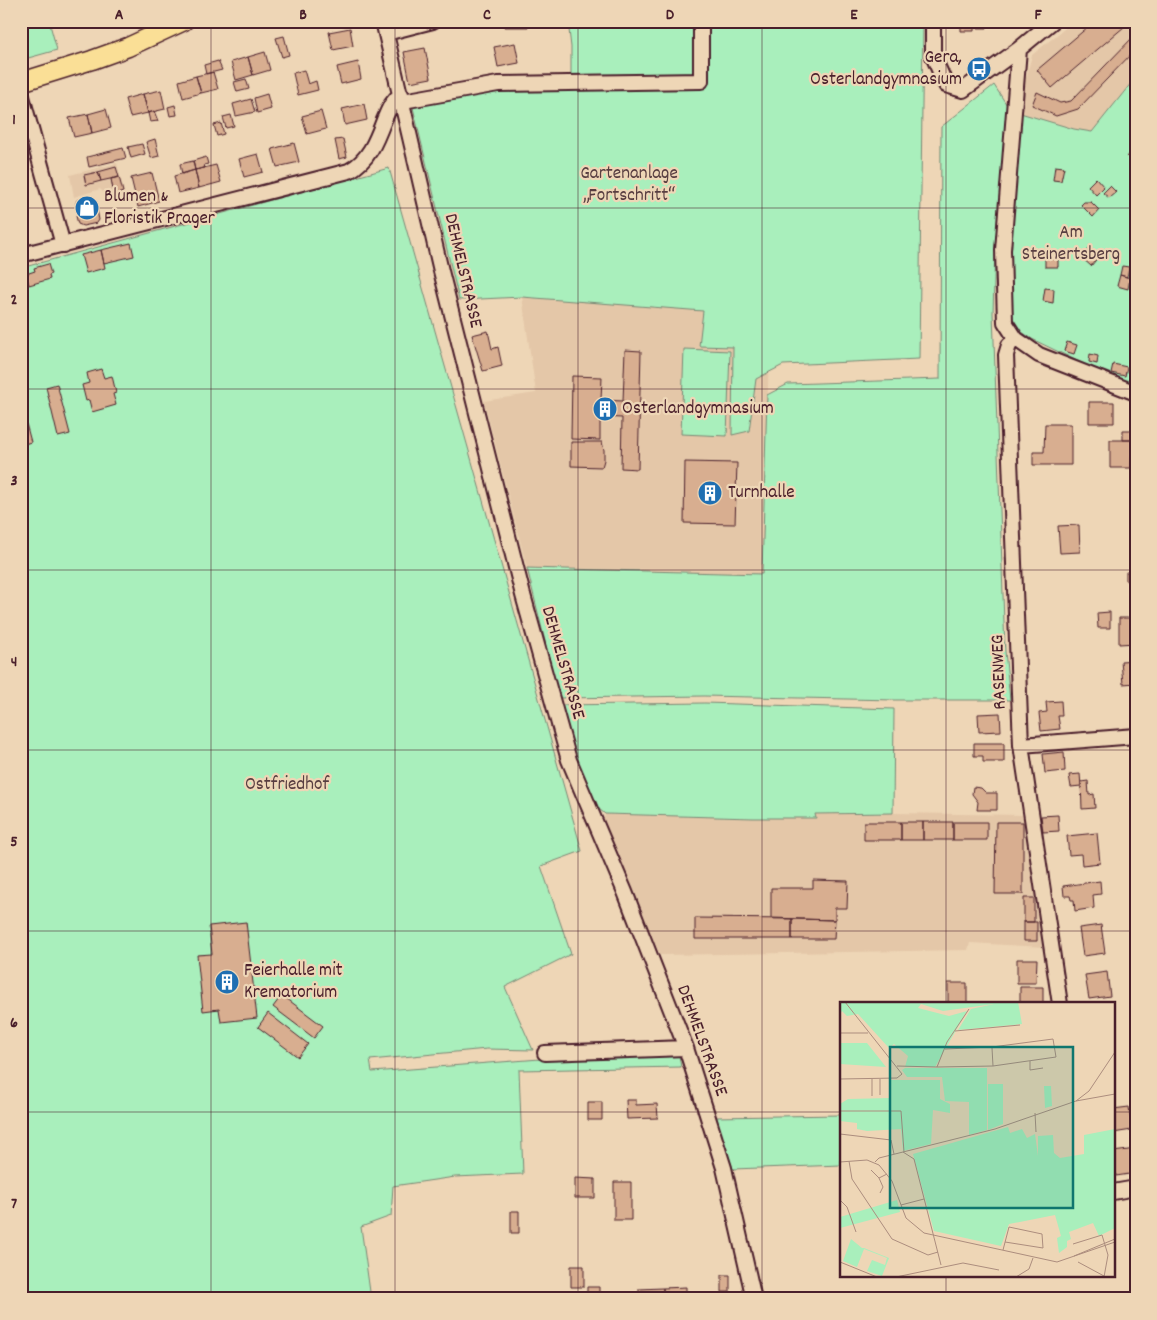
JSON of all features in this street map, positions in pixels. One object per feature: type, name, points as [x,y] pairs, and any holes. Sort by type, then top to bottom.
[{"type":"main road","points":[[21,82],[110,54],[184,21]]},
{"type":"street","points":[[384,27],[433,21]]},
{"type":"street","points":[[21,255],[349,171],[360,165],[368,155],[391,104],[402,98],[498,84],[701,80],[700,21]]},
{"type":"street","points":[[933,21],[933,56],[946,85],[963,90],[1019,49],[1053,21]]},
{"type":"street","name":"DEHMELSTRASSE","points":[[384,27],[441,271],[503,514],[569,760],[625,892],[686,1048],[724,1168],[754,1299]]},
{"type":"street","points":[[1019,49],[1003,250],[1005,322],[1016,338],[1039,355],[1136,393]]},
{"type":"street","points":[[21,94],[62,244]]},
{"type":"street","name":"RASENWEG","points":[[1016,338],[1006,355],[1021,745],[1060,1002]]},
{"type":"street","points":[[1021,745],[1136,736]]},
{"type":"street","points":[[545,1053],[686,1048]]},
{"type":"street","points":[[1114,1192],[1136,1188]]},
{"type":"shaded area","points":[[1074,21],[1136,21],[1136,77],[1092,133],[1017,112],[1032,55]]},
{"type":"shaded area","points":[[117,163],[124,192],[108,197],[100,189],[74,197],[70,175]]},
{"type":"shaded area","points":[[522,297],[770,313],[763,574],[527,568],[484,401],[536,393]]},
{"type":"shaded area","points":[[605,814],[816,818],[815,814],[1024,815],[1045,947],[970,943],[968,950],[660,955],[603,823]]},
{"type":"green space","points":[[21,21],[49,21],[57,50],[21,60]]},
{"type":"green space","name":"Gartenanlage „Fortschritt“","points":[[568,21],[923,21],[919,359],[783,365],[756,379],[749,431],[732,435],[733,347],[699,346],[703,311],[522,297],[459,300],[410,95],[571,80],[571,47]]},
{"type":"green space","name":"Am Steinertsberg","points":[[1136,77],[1136,386],[1117,380],[1032,339],[1015,327],[1006,314],[1017,112],[1074,129],[1092,132]]},
{"type":"green space","points":[[994,85],[1010,110],[1004,148],[995,248],[993,313],[1005,651],[1010,700],[895,700],[704,696],[559,698],[527,568],[762,574],[767,395],[788,384],[940,379],[941,127]]},
{"type":"green space","name":"Ostfriedhof","points":[[389,168],[582,851],[541,866],[571,954],[505,987],[533,1050],[487,1049],[370,1060],[372,1072],[540,1059],[679,1056],[681,1067],[519,1070],[523,1174],[455,1177],[393,1186],[391,1216],[361,1227],[371,1299],[21,1299],[21,268]]},
{"type":"green space","points":[[684,349],[730,351],[727,436],[681,434]]},
{"type":"green space","points":[[705,703],[894,709],[893,813],[815,814],[816,818],[605,814],[593,804],[573,754],[560,705]]},
{"type":"green space","points":[[840,1115],[840,1165],[733,1169],[716,1117]]},
{"type":"building","points":[[505,21],[528,21],[528,27],[505,27]]},
{"type":"building","points":[[961,21],[987,21],[987,28],[961,31]]},
{"type":"building","points":[[1095,21],[1131,21],[1052,88],[1037,70]]},
{"type":"building","points":[[350,28],[353,46],[333,50],[329,32]]},
{"type":"building","points":[[1136,34],[1136,49],[1078,109],[1056,116],[1032,105],[1037,92],[1060,103],[1071,101]]},
{"type":"building","points":[[284,36],[289,55],[282,57],[276,38]]},
{"type":"building","points":[[515,43],[519,63],[498,67],[494,47]]},
{"type":"building","points":[[425,48],[431,78],[410,82],[404,52]]},
{"type":"building","points":[[265,52],[270,70],[253,75],[248,57]]},
{"type":"building","points":[[248,57],[253,75],[236,80],[231,62]]},
{"type":"building","points":[[218,61],[222,70],[206,74],[204,65]]},
{"type":"building","points":[[358,62],[361,79],[341,84],[337,67]]},
{"type":"building","points":[[304,70],[308,84],[316,81],[318,90],[298,95],[293,73]]},
{"type":"building","points":[[213,72],[218,89],[201,93],[196,76]]},
{"type":"building","points":[[196,76],[201,93],[183,98],[179,81]]},
{"type":"building","points":[[246,79],[249,89],[237,92],[234,82]]},
{"type":"building","points":[[161,90],[165,109],[148,113],[143,94]]},
{"type":"building","points":[[143,94],[148,113],[130,117],[125,99]]},
{"type":"building","points":[[267,94],[271,109],[257,113],[254,98]]},
{"type":"building","points":[[251,99],[255,112],[236,116],[233,104]]},
{"type":"building","points":[[364,104],[367,120],[345,125],[342,109]]},
{"type":"building","points":[[175,105],[177,115],[170,116],[168,107]]},
{"type":"building","points":[[106,109],[111,128],[92,133],[88,114]]},
{"type":"building","points":[[154,111],[158,121],[150,122],[148,113]]},
{"type":"building","points":[[321,111],[326,129],[307,134],[302,116]]},
{"type":"building","points":[[88,114],[92,133],[74,137],[69,118]]},
{"type":"building","points":[[231,115],[234,126],[226,128],[223,117]]},
{"type":"building","points":[[221,123],[224,134],[217,136],[214,125]]},
{"type":"building","points":[[155,139],[159,156],[151,158],[146,142]]},
{"type":"building","points":[[343,139],[347,157],[339,159],[335,140]]},
{"type":"building","points":[[294,143],[299,162],[277,167],[272,149]]},
{"type":"building","points":[[142,144],[145,154],[131,158],[128,147]]},
{"type":"building","points":[[123,148],[126,158],[89,167],[87,157]]},
{"type":"building","points":[[1133,150],[1136,152],[1136,160],[1133,163],[1127,157]]},
{"type":"building","points":[[258,154],[263,172],[244,177],[239,159]]},
{"type":"building","points":[[206,157],[208,164],[204,165],[205,168],[195,170],[193,161]]},
{"type":"building","points":[[193,161],[195,170],[182,174],[180,164]]},
{"type":"building","points":[[216,165],[221,182],[199,188],[195,170]]},
{"type":"building","points":[[1055,166],[1064,167],[1061,181],[1053,180]]},
{"type":"building","points":[[116,167],[119,177],[101,181],[98,172]]},
{"type":"building","points":[[195,170],[199,188],[178,193],[174,176]]},
{"type":"building","points":[[98,172],[101,181],[86,185],[84,175]]},
{"type":"building","points":[[152,173],[159,201],[138,207],[131,178]]},
{"type":"building","points":[[119,177],[123,192],[114,195],[111,179]]},
{"type":"building","points":[[1096,178],[1104,187],[1096,195],[1088,186]]},
{"type":"building","points":[[1110,186],[1116,192],[1109,198],[1103,193]]},
{"type":"building","name":"Blumen & Floristik Prager","points":[[91,197],[95,199],[99,220],[97,223],[83,226],[78,224],[76,216],[79,213],[76,203],[77,200]]},
{"type":"building","points":[[1084,202],[1091,202],[1099,210],[1093,217],[1081,205]]},
{"type":"building","points":[[131,243],[134,256],[104,263],[101,250]]},
{"type":"building","points":[[1089,249],[1099,256],[1091,266],[1082,258]]},
{"type":"building","points":[[101,250],[105,268],[86,273],[81,255]]},
{"type":"building","points":[[1045,258],[1058,258],[1058,267],[1045,267]]},
{"type":"building","points":[[48,264],[51,274],[49,275],[50,279],[29,285],[26,274],[35,271],[34,268]]},
{"type":"building","points":[[1122,266],[1129,267],[1127,277],[1120,275]]},
{"type":"building","points":[[1120,275],[1130,278],[1128,289],[1117,286]]},
{"type":"building","points":[[1045,288],[1054,289],[1053,303],[1043,301]]},
{"type":"building","points":[[488,331],[492,349],[498,347],[502,366],[483,371],[472,335]]},
{"type":"building","points":[[1067,342],[1077,345],[1074,354],[1064,351]]},
{"type":"building","name":"Osterlandgymnasium","points":[[625,350],[641,351],[638,469],[621,468],[622,418],[600,417],[600,440],[571,439],[572,376],[602,377],[601,400],[623,401]]},
{"type":"building","points":[[1090,354],[1098,356],[1097,364],[1089,362]]},
{"type":"building","points":[[1113,364],[1127,367],[1125,376],[1111,373]]},
{"type":"building","points":[[101,369],[104,378],[112,376],[116,393],[113,394],[116,405],[92,412],[89,400],[86,401],[82,385],[89,383],[87,373]]},
{"type":"building","points":[[57,384],[70,434],[58,437],[46,387]]},
{"type":"building","points":[[1089,402],[1114,402],[1114,423],[1089,423]]},
{"type":"building","points":[[21,405],[31,442],[21,445]]},
{"type":"building","points":[[1045,424],[1071,424],[1071,465],[1033,465],[1033,452],[1044,452]]},
{"type":"building","points":[[1123,430],[1136,430],[1135,440],[1123,440]]},
{"type":"building","points":[[1110,440],[1132,440],[1131,468],[1110,468]]},
{"type":"building","points":[[571,442],[602,442],[604,460],[602,467],[571,466]]},
{"type":"building","name":"Turnhalle","points":[[685,462],[737,463],[735,524],[684,523]]},
{"type":"building","points":[[1079,525],[1080,552],[1060,553],[1058,526]]},
{"type":"building","points":[[1136,571],[1136,581],[1126,581],[1126,572]]},
{"type":"building","points":[[1110,612],[1110,628],[1098,628],[1097,613]]},
{"type":"building","points":[[1119,618],[1136,618],[1136,643],[1119,644]]},
{"type":"building","points":[[1136,660],[1136,683],[1123,684],[1121,661]]},
{"type":"building","points":[[1061,701],[1062,716],[1058,716],[1060,729],[1041,731],[1039,713],[1047,712],[1046,702]]},
{"type":"building","points":[[1000,713],[1001,731],[979,732],[978,714]]},
{"type":"building","points":[[974,743],[1004,743],[1004,762],[983,762],[983,756],[974,756]]},
{"type":"building","points":[[1064,752],[1065,771],[1045,773],[1043,754]]},
{"type":"building","points":[[1080,774],[1081,786],[1071,787],[1069,775]]},
{"type":"building","points":[[1088,781],[1089,795],[1094,794],[1095,808],[1082,809],[1081,782]]},
{"type":"building","points":[[973,787],[981,788],[986,793],[997,793],[997,810],[977,810],[978,802],[972,794]]},
{"type":"building","points":[[1058,815],[1059,831],[1043,832],[1041,816]]},
{"type":"building","points":[[864,822],[901,822],[901,840],[864,840]]},
{"type":"building","points":[[901,822],[923,822],[923,840],[901,840]]},
{"type":"building","points":[[923,822],[953,822],[953,840],[923,840]]},
{"type":"building","points":[[953,822],[987,822],[987,840],[953,840]]},
{"type":"building","points":[[996,822],[1023,822],[1023,894],[995,894]]},
{"type":"building","points":[[1097,833],[1100,863],[1082,865],[1081,854],[1069,855],[1067,836]]},
{"type":"building","points":[[813,880],[848,881],[847,908],[835,908],[835,920],[771,918],[771,888],[813,888]]},
{"type":"building","points":[[1100,881],[1101,894],[1093,895],[1094,908],[1075,911],[1074,900],[1071,900],[1070,896],[1064,896],[1063,886]]},
{"type":"building","points":[[1024,898],[1034,898],[1034,922],[1024,922]]},
{"type":"building","points":[[695,918],[792,919],[792,939],[695,939]]},
{"type":"building","points":[[792,919],[835,920],[834,939],[792,939]]},
{"type":"building","name":"Feierhalle mit Krematorium","points":[[246,922],[257,1018],[221,1022],[219,1009],[203,1011],[197,955],[212,954],[209,926]]},
{"type":"building","points":[[1024,922],[1037,922],[1037,941],[1024,941]]},
{"type":"building","points":[[1101,925],[1105,953],[1083,956],[1079,928]]},
{"type":"building","points":[[1017,959],[1037,959],[1036,983],[1017,983]]},
{"type":"building","points":[[1107,972],[1110,996],[1089,999],[1085,975]]},
{"type":"building","points":[[948,983],[967,983],[967,1002],[948,1002]]},
{"type":"building","points":[[1020,987],[1043,987],[1043,1002],[1020,1002]]},
{"type":"building","points":[[282,995],[323,1026],[314,1038],[273,1007]]},
{"type":"building","points":[[268,1013],[308,1044],[298,1057],[258,1027]]},
{"type":"building","points":[[626,1100],[636,1100],[636,1105],[657,1104],[658,1118],[627,1119]]},
{"type":"building","points":[[588,1102],[602,1102],[602,1120],[588,1120]]},
{"type":"building","points":[[1129,1107],[1132,1130],[1114,1133],[1114,1109]]},
{"type":"building","points":[[1136,1149],[1136,1173],[1116,1176],[1114,1152]]},
{"type":"building","points":[[575,1178],[595,1179],[595,1198],[575,1198]]},
{"type":"building","points":[[614,1182],[631,1182],[631,1220],[614,1220]]},
{"type":"building","points":[[511,1211],[519,1211],[519,1233],[511,1233]]},
{"type":"building","points":[[571,1266],[584,1266],[584,1287],[571,1287]]},
{"type":"building","points":[[722,1275],[730,1275],[730,1292],[722,1292]]},
{"type":"building","points":[[587,1287],[599,1287],[599,1299],[587,1299]]},
{"type":"building","points":[[686,1287],[686,1299],[663,1299],[663,1288]]},
{"type":"building","points":[[663,1288],[663,1299],[639,1299],[639,1289]]},
{"type":"building","points":[[527,1294],[551,1294],[551,1299],[527,1299]]},
{"type":"place","name":"Gera, Osterlandgymnasium","points":[[979,69]]},
{"type":"place","name":"Blumen & Floristik Prager","points":[[87,208]]},
{"type":"place","name":"Osterlandgymnasium","points":[[605,409]]},
{"type":"place","name":"Turnhalle","points":[[710,493]]},
{"type":"place","name":"Feierhalle mit Krematorium","points":[[227,982]]}]
